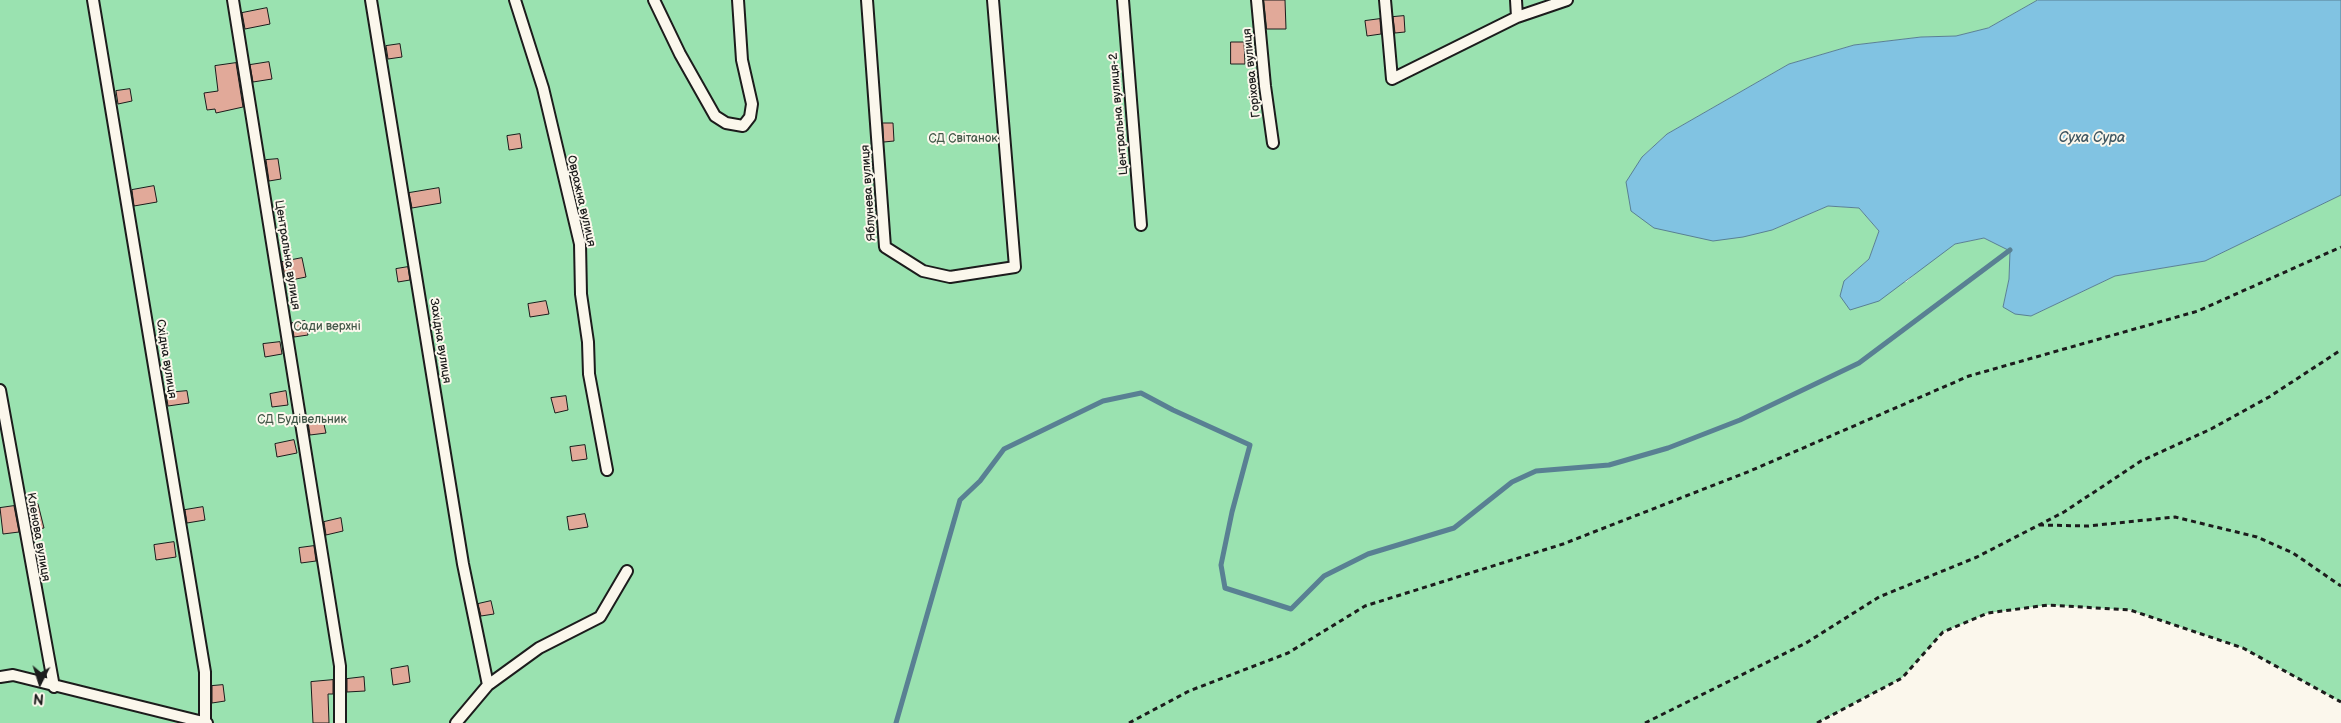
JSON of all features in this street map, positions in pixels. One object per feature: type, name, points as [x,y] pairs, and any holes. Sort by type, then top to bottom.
[{"type":"lane","name":"Східна вулиця","points":[[94,0],[205,672],[206,723]]},
{"type":"lane","name":"Центральна вулиця","points":[[233,0],[340,666],[340,723]]},
{"type":"lane","name":"Західна вулиця","points":[[371,0],[463,564],[488,685]]},
{"type":"lane","name":"Овражна вулиця","points":[[515,0],[542,88],[580,244],[581,294],[588,342],[588,374],[607,470]]},
{"type":"lane","points":[[654,0],[680,54],[715,116],[726,123],[743,126],[750,117],[752,104],[742,60],[738,0]]},
{"type":"lane","name":"Яблунева вулиця","points":[[867,0],[885,247],[923,271],[950,277],[1015,267],[993,0]]},
{"type":"lane","name":"Центральна вулиця-2","points":[[1123,0],[1141,225]]},
{"type":"lane","name":"Горіхова вулиця","points":[[1258,0],[1264,86],[1272,143]]},
{"type":"lane","points":[[1385,0],[1392,79],[1517,17],[1567,0]]},
{"type":"lane","points":[[1516,0],[1517,17]]},
{"type":"lane","name":"Кленова вулиця","points":[[0,390],[54,687]]},
{"type":"lane","points":[[456,723],[488,685],[539,648],[600,617],[627,571]]},
{"type":"lane","points":[[0,677],[13,675],[54,687],[206,723]]},
{"type":"path","points":[[1129,723],[1188,691],[1288,653],[1365,606],[1572,540],[1750,471],[1969,376],[2198,311],[2341,247]]},
{"type":"path","points":[[1645,723],[1806,643],[1878,598],[1977,557],[2064,512],[2141,461],[2211,429],[2269,397],[2341,350]]},
{"type":"path","points":[[2038,525],[2088,526],[2175,517],[2256,537],[2293,553],[2341,586]]},
{"type":"path","points":[[1817,723],[1902,678],[1943,632],[1988,614],[2048,605],[2130,610],[2243,648],[2341,702]]},
{"type":"green space","points":[[0,0],[2038,0],[1988,28],[1956,36],[1921,37],[1854,45],[1789,64],[1667,134],[1642,157],[1772,230],[1828,206],[1859,208],[1879,231],[1869,259],[1844,281],[1906,282],[1928,262],[1955,244],[1984,238],[2010,250],[2009,279],[2003,307],[2031,316],[2115,276],[2205,261],[2341,195],[2341,702],[2243,648],[2130,610],[2048,605],[1988,613],[1943,632],[1902,678],[1817,723],[0,723]]},
{"type":"water","name":"Суха Сура","points":[[2038,0],[2341,0],[2341,195],[2205,261],[2115,276],[2031,316],[2015,314],[2003,307],[2009,279],[2010,251],[1984,238],[1955,244],[1879,301],[1850,310],[1840,296],[1844,281],[1869,259],[1879,231],[1859,208],[1828,206],[1772,230],[1743,237],[1713,241],[1654,228],[1631,211],[1626,182],[1642,157],[1667,134],[1789,64],[1854,45],[1921,37],[1956,36],[1988,28]]},
{"type":"building","points":[[1264,0],[1285,0],[1286,29],[1267,29]]},
{"type":"building","points":[[267,8],[270,24],[245,29],[242,13]]},
{"type":"building","points":[[1404,16],[1405,32],[1395,33],[1393,17]]},
{"type":"building","points":[[1380,19],[1381,34],[1367,36],[1365,21]]},
{"type":"building","points":[[1231,42],[1244,42],[1245,64],[1231,64]]},
{"type":"building","points":[[400,44],[402,57],[388,59],[386,46]]},
{"type":"building","points":[[269,62],[272,79],[253,82],[250,65]]},
{"type":"building","points":[[236,63],[243,107],[216,113],[215,109],[207,110],[204,93],[218,91],[215,66]]},
{"type":"building","points":[[130,89],[132,101],[118,104],[116,91]]},
{"type":"building","points":[[883,123],[893,123],[894,141],[884,142]]},
{"type":"building","points":[[520,134],[522,148],[509,150],[507,136]]},
{"type":"building","points":[[278,159],[281,179],[269,181],[266,160]]},
{"type":"building","points":[[154,186],[157,202],[134,206],[132,190]]},
{"type":"building","points":[[439,188],[441,203],[412,208],[409,193]]},
{"type":"building","points":[[302,258],[306,277],[286,281],[282,262]]},
{"type":"building","points":[[408,267],[410,280],[398,282],[396,269]]},
{"type":"building","points":[[546,301],[549,314],[530,317],[528,304]]},
{"type":"building","points":[[305,321],[308,335],[294,337],[292,323]]},
{"type":"building","points":[[280,342],[282,354],[265,357],[263,344]]},
{"type":"building","points":[[187,391],[189,403],[168,406],[166,393]]},
{"type":"building","points":[[286,391],[288,405],[272,407],[270,394]]},
{"type":"building","points":[[566,396],[568,410],[555,413],[551,398]]},
{"type":"building","points":[[323,420],[326,433],[310,435],[308,422]]},
{"type":"building","points":[[294,440],[297,453],[277,457],[275,444]]},
{"type":"building","points":[[585,445],[587,459],[572,461],[570,447]]},
{"type":"building","points":[[38,504],[44,528],[32,530],[28,505]]},
{"type":"building","points":[[14,506],[19,532],[3,534],[0,508]]},
{"type":"building","points":[[203,507],[205,520],[187,523],[185,510]]},
{"type":"building","points":[[585,514],[588,527],[569,530],[567,517]]},
{"type":"building","points":[[341,518],[343,531],[326,535],[324,522]]},
{"type":"building","points":[[174,542],[176,557],[156,560],[154,545]]},
{"type":"building","points":[[314,546],[316,561],[301,563],[299,548]]},
{"type":"building","points":[[491,601],[494,614],[481,616],[478,604]]},
{"type":"building","points":[[408,666],[410,682],[393,685],[391,669]]},
{"type":"building","points":[[364,677],[365,691],[347,692],[347,679]]},
{"type":"building","points":[[333,680],[333,694],[328,694],[329,723],[313,723],[311,682]]},
{"type":"building","points":[[223,685],[225,701],[212,703],[212,686]]},
{"type":"waterway","points":[[896,723],[960,500],[980,481],[1004,449],[1103,401],[1141,393],[1173,410],[1250,445],[1232,512],[1221,565],[1225,588],[1291,609],[1324,576],[1368,554],[1454,528],[1512,482],[1536,471],[1609,465],[1668,448],[1740,420],[1859,363],[2010,250]]},
{"type":"park label","name":"СД Світанок","points":[[963,139]]},
{"type":"park label","name":"Сади верхні","points":[[327,327]]},
{"type":"park label","name":"СД Будівельник","points":[[302,420]]}]
